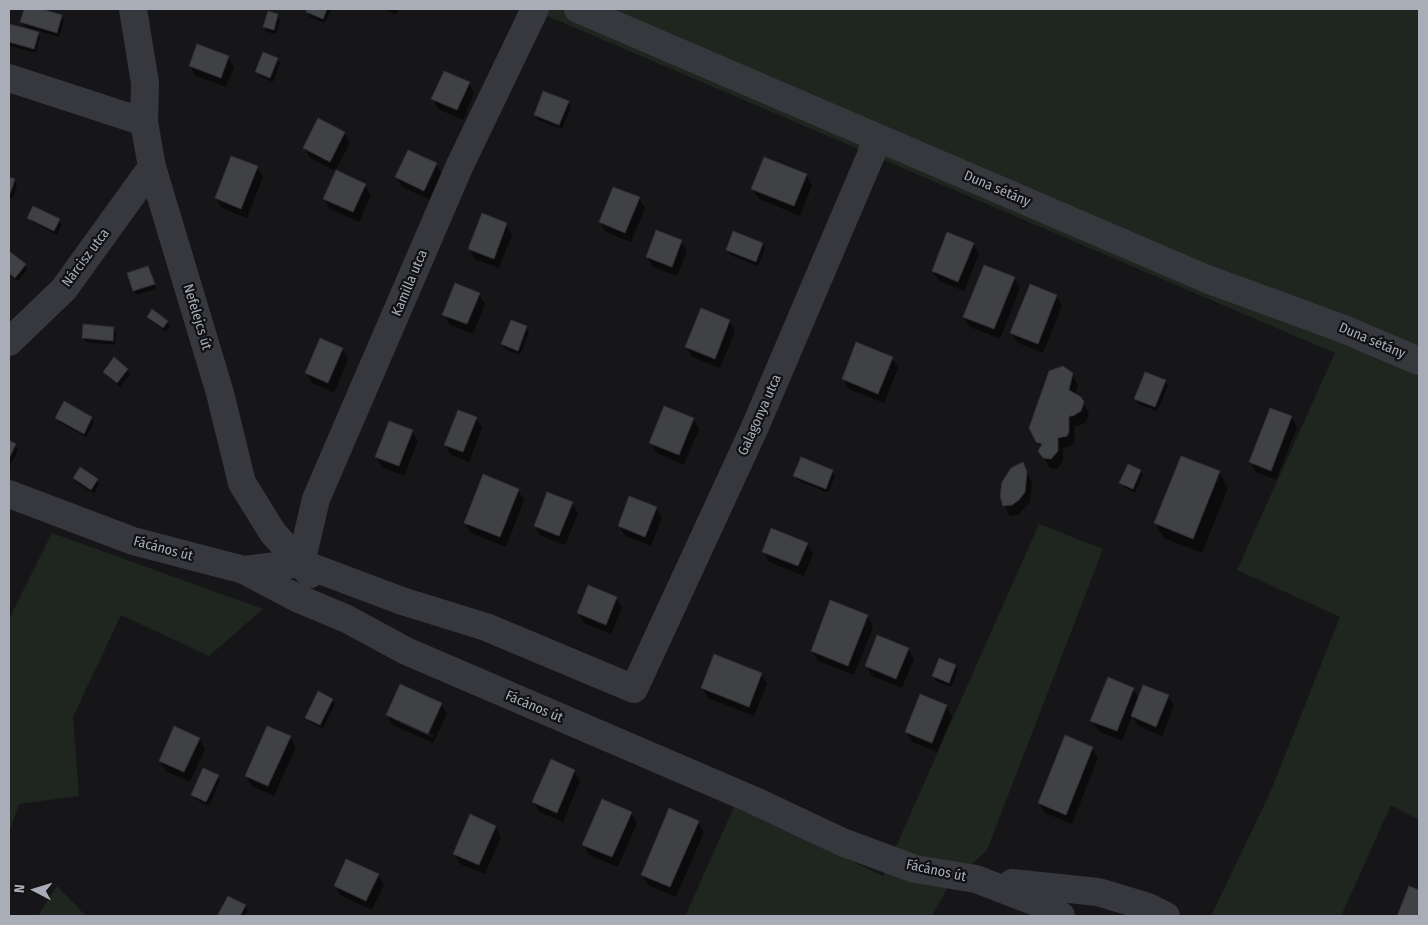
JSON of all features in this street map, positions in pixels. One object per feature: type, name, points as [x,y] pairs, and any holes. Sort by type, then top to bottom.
[{"type":"street","points":[[9,78],[144,122],[145,82],[133,9]]},
{"type":"street","name":"Kamilla utca","points":[[301,563],[316,499],[460,165],[535,9]]},
{"type":"street","name":"Duna sétány","points":[[578,9],[1207,279],[1341,328],[1419,361]]},
{"type":"street","name":"Nefelejcs út","points":[[144,122],[152,167],[220,393],[242,483],[273,533],[301,563],[347,619]]},
{"type":"street","name":"Galagonya utca","points":[[301,563],[402,601],[486,627],[634,689],[756,427],[877,137]]},
{"type":"street","name":"Nárcisz utca","points":[[9,342],[64,289],[152,167]]},
{"type":"street","name":"Fácános út","points":[[9,494],[133,541],[244,570],[297,598],[347,619],[406,651],[753,800],[842,842],[915,869],[976,879],[1046,906],[1061,916]]},
{"type":"street","points":[[244,570],[301,563]]},
{"type":"street","points":[[976,879],[1098,892],[1148,907],[1166,916]]},
{"type":"shaded area","points":[[531,9],[1419,9],[1419,820],[1391,805],[1341,916],[1211,916],[1270,793],[1340,617],[1237,570],[1335,353]]},
{"type":"shaded area","points":[[1039,524],[1103,549],[987,850],[949,885],[932,916],[685,916],[735,805],[883,876]]},
{"type":"shaded area","points":[[52,533],[263,609],[209,656],[121,615],[73,717],[79,796],[19,804],[9,833],[9,619]]},
{"type":"shaded area","points":[[57,886],[86,916],[38,916]]},
{"type":"building","points":[[24,9],[42,9],[62,15],[57,33],[20,22]]},
{"type":"building","points":[[307,9],[327,9],[323,19],[306,12]]},
{"type":"building","points":[[268,11],[278,14],[274,30],[263,27]]},
{"type":"building","points":[[10,24],[39,32],[34,49],[9,42]]},
{"type":"building","points":[[197,44],[229,56],[221,78],[189,66]]},
{"type":"building","points":[[263,52],[278,58],[270,78],[255,72]]},
{"type":"building","points":[[444,71],[470,82],[457,110],[431,99]]},
{"type":"building","points":[[543,91],[569,101],[559,125],[534,115]]},
{"type":"building","points":[[318,118],[345,132],[330,162],[303,148]]},
{"type":"building","points":[[408,150],[437,163],[424,191],[395,177]]},
{"type":"building","points":[[231,156],[258,166],[241,209],[215,198]]},
{"type":"building","points":[[764,157],[807,174],[794,206],[751,189]]},
{"type":"building","points":[[336,170],[366,184],[353,212],[323,199]]},
{"type":"building","points":[[9,177],[15,179],[10,194],[9,194]]},
{"type":"building","points":[[613,187],[640,197],[625,233],[599,222]]},
{"type":"building","points":[[33,206],[60,219],[54,231],[27,218]]},
{"type":"building","points":[[482,213],[507,223],[494,259],[468,249]]},
{"type":"building","points":[[656,230],[682,240],[672,267],[646,257]]},
{"type":"building","points":[[733,231],[763,243],[756,262],[726,250]]},
{"type":"building","points":[[947,232],[974,243],[958,282],[932,271]]},
{"type":"building","points":[[9,251],[26,264],[15,278],[9,273]]},
{"type":"building","points":[[984,265],[1015,277],[994,329],[963,317]]},
{"type":"building","points":[[148,266],[155,284],[133,291],[127,273]]},
{"type":"building","points":[[455,283],[480,293],[467,324],[442,315]]},
{"type":"building","points":[[1030,284],[1057,295],[1038,344],[1010,333]]},
{"type":"building","points":[[701,308],[730,320],[715,359],[685,347]]},
{"type":"building","points":[[152,309],[168,321],[163,328],[147,317]]},
{"type":"building","points":[[511,320],[527,326],[518,351],[501,344]]},
{"type":"building","points":[[83,324],[114,327],[113,341],[82,338]]},
{"type":"building","points":[[320,338],[343,348],[328,383],[305,373]]},
{"type":"building","points":[[856,342],[893,357],[878,394],[842,379]]},
{"type":"building","points":[[114,357],[128,369],[117,383],[103,372]]},
{"type":"building","points":[[1063,366],[1073,373],[1069,390],[1081,397],[1084,402],[1081,411],[1073,416],[1069,416],[1069,432],[1067,436],[1058,438],[1058,451],[1051,459],[1043,458],[1038,451],[1042,444],[1036,442],[1029,428],[1049,371]]},
{"type":"building","points":[[1145,372],[1166,380],[1155,407],[1134,399]]},
{"type":"building","points":[[64,401],[92,417],[84,434],[55,418]]},
{"type":"building","points":[[664,406],[694,418],[679,455],[649,443]]},
{"type":"building","points":[[1270,408],[1292,416],[1271,471],[1249,462]]},
{"type":"building","points":[[458,410],[477,417],[463,452],[444,445]]},
{"type":"building","points":[[389,421],[413,430],[399,466],[375,457]]},
{"type":"building","points":[[9,440],[16,444],[9,459]]},
{"type":"building","points":[[1181,456],[1220,471],[1193,539],[1154,523]]},
{"type":"building","points":[[801,457],[833,470],[826,489],[793,476]]},
{"type":"building","points":[[1023,462],[1027,472],[1025,492],[1012,505],[1003,506],[1000,496],[1002,482],[1011,468]]},
{"type":"building","points":[[1128,464],[1141,470],[1133,489],[1119,483]]},
{"type":"building","points":[[80,467],[98,479],[91,490],[73,478]]},
{"type":"building","points":[[483,474],[519,489],[500,537],[464,523]]},
{"type":"building","points":[[547,492],[573,502],[559,536],[534,526]]},
{"type":"building","points":[[629,496],[657,507],[645,537],[618,526]]},
{"type":"building","points":[[771,528],[808,543],[798,566],[762,552]]},
{"type":"building","points":[[588,585],[617,597],[606,625],[577,613]]},
{"type":"building","points":[[830,600],[868,615],[848,666],[811,651]]},
{"type":"building","points":[[877,635],[909,648],[896,679],[865,666]]},
{"type":"building","points":[[714,654],[762,673],[749,707],[701,688]]},
{"type":"building","points":[[939,658],[956,665],[949,683],[932,676]]},
{"type":"building","points":[[1108,677],[1134,688],[1117,731],[1090,721]]},
{"type":"building","points":[[400,684],[442,703],[428,734],[386,715]]},
{"type":"building","points":[[1143,685],[1169,695],[1156,727],[1131,716]]},
{"type":"building","points":[[318,691],[333,699],[320,725],[305,718]]},
{"type":"building","points":[[920,694],[947,705],[932,743],[905,732]]},
{"type":"building","points":[[174,726],[200,738],[184,772],[159,761]]},
{"type":"building","points":[[267,726],[291,736],[268,786],[245,776]]},
{"type":"building","points":[[1065,735],[1093,747],[1066,815],[1038,803]]},
{"type":"building","points":[[551,759],[575,770],[557,813],[532,802]]},
{"type":"building","points":[[203,768],[219,775],[206,802],[191,795]]},
{"type":"building","points":[[602,799],[632,812],[612,857],[582,845]]},
{"type":"building","points":[[669,808],[699,821],[670,887],[641,875]]},
{"type":"building","points":[[470,814],[496,826],[479,865],[453,854]]},
{"type":"building","points":[[346,859],[379,874],[366,901],[334,886]]},
{"type":"building","points":[[1409,886],[1419,890],[1419,916],[1397,916]]},
{"type":"building","points":[[228,896],[246,905],[240,916],[217,916]]}]
